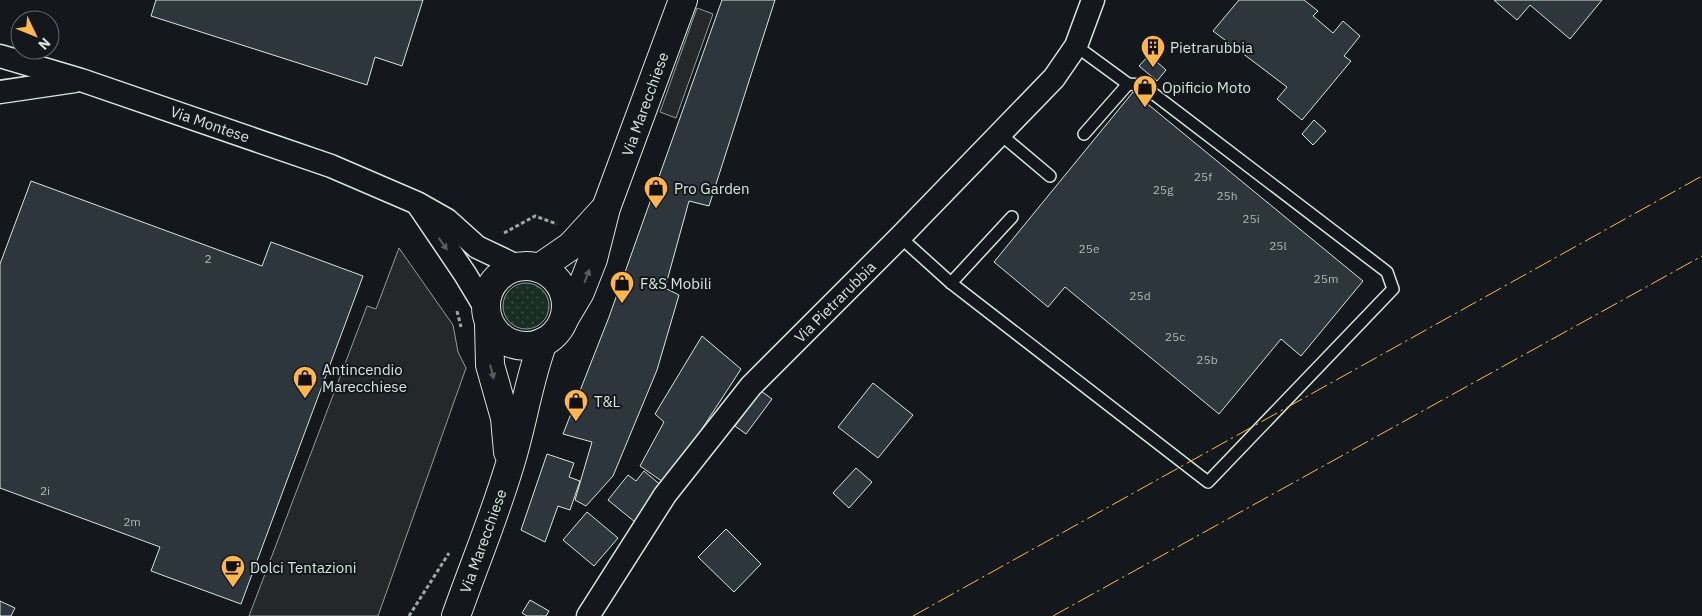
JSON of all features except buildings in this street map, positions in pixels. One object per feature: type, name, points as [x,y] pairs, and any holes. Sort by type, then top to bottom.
[{"type":"main road","name":"Via Marecchiese","points":[[456,616],[510,466],[523,422],[533,370],[543,342],[552,336],[564,319],[587,276],[606,208],[683,0]]},
{"type":"main road","name":"Via Marecchiese","points":[[510,466],[504,418],[490,365],[486,296],[499,275],[528,267],[571,246],[606,208]]},
{"type":"main road","points":[[528,267],[550,274],[559,283],[564,294],[566,306],[564,319]]},
{"type":"main road","points":[[487,316],[496,334],[507,342],[532,346],[543,342]]},
{"type":"street","name":"Via Pietrarubbia","points":[[588,616],[665,495],[751,386],[900,237],[1054,78],[1076,46],[1093,0]]},
{"type":"street","name":"Via Montese","points":[[0,56],[80,80],[330,166],[417,203],[447,220],[477,247],[528,267]]},
{"type":"street","points":[[0,60],[3,71],[0,85]]},
{"type":"street","points":[[0,92],[80,80]]},
{"type":"street","points":[[417,203],[465,274],[487,316]]},
{"type":"lane","points":[[900,237],[951,283],[1208,482],[1393,288],[1387,272],[1142,85],[1128,84],[1076,46]]},
{"type":"lane","points":[[1084,134],[1128,84]]},
{"type":"lane","points":[[1000,134],[1050,176]]},
{"type":"lane","points":[[951,283],[1012,217]]},
{"type":"path","points":[[477,247],[535,216],[562,225]]},
{"type":"path","points":[[456,308],[463,335]]},
{"type":"path","points":[[409,616],[450,552]]},
{"type":"green space","points":[[526,283],[539,287],[545,293],[549,306],[545,319],[539,325],[526,329],[513,325],[507,319],[503,306],[507,293],[513,287]]},
{"type":"shaded area","points":[[697,8],[713,14],[676,118],[660,112]]},
{"type":"shaded area","points":[[399,248],[453,325],[458,352],[466,368],[378,616],[249,616],[367,306],[376,309]]},
{"type":"power","points":[[913,616],[1702,176]]},
{"type":"power","points":[[1053,616],[1702,256]]},
{"type":"place","name":"Pietrarubbia","points":[[1153,68]]},
{"type":"place","name":"Opificio Moto","points":[[1145,108]]},
{"type":"place","name":"Pro Garden","points":[[656,209]]},
{"type":"place","name":"F&S Mobili","points":[[622,304]]},
{"type":"place","name":"Antincendio Marecchiese","points":[[305,399]]},
{"type":"place","name":"T&L","points":[[576,422]]},
{"type":"place","name":"Dolci Tentazioni","points":[[233,588]]}]
